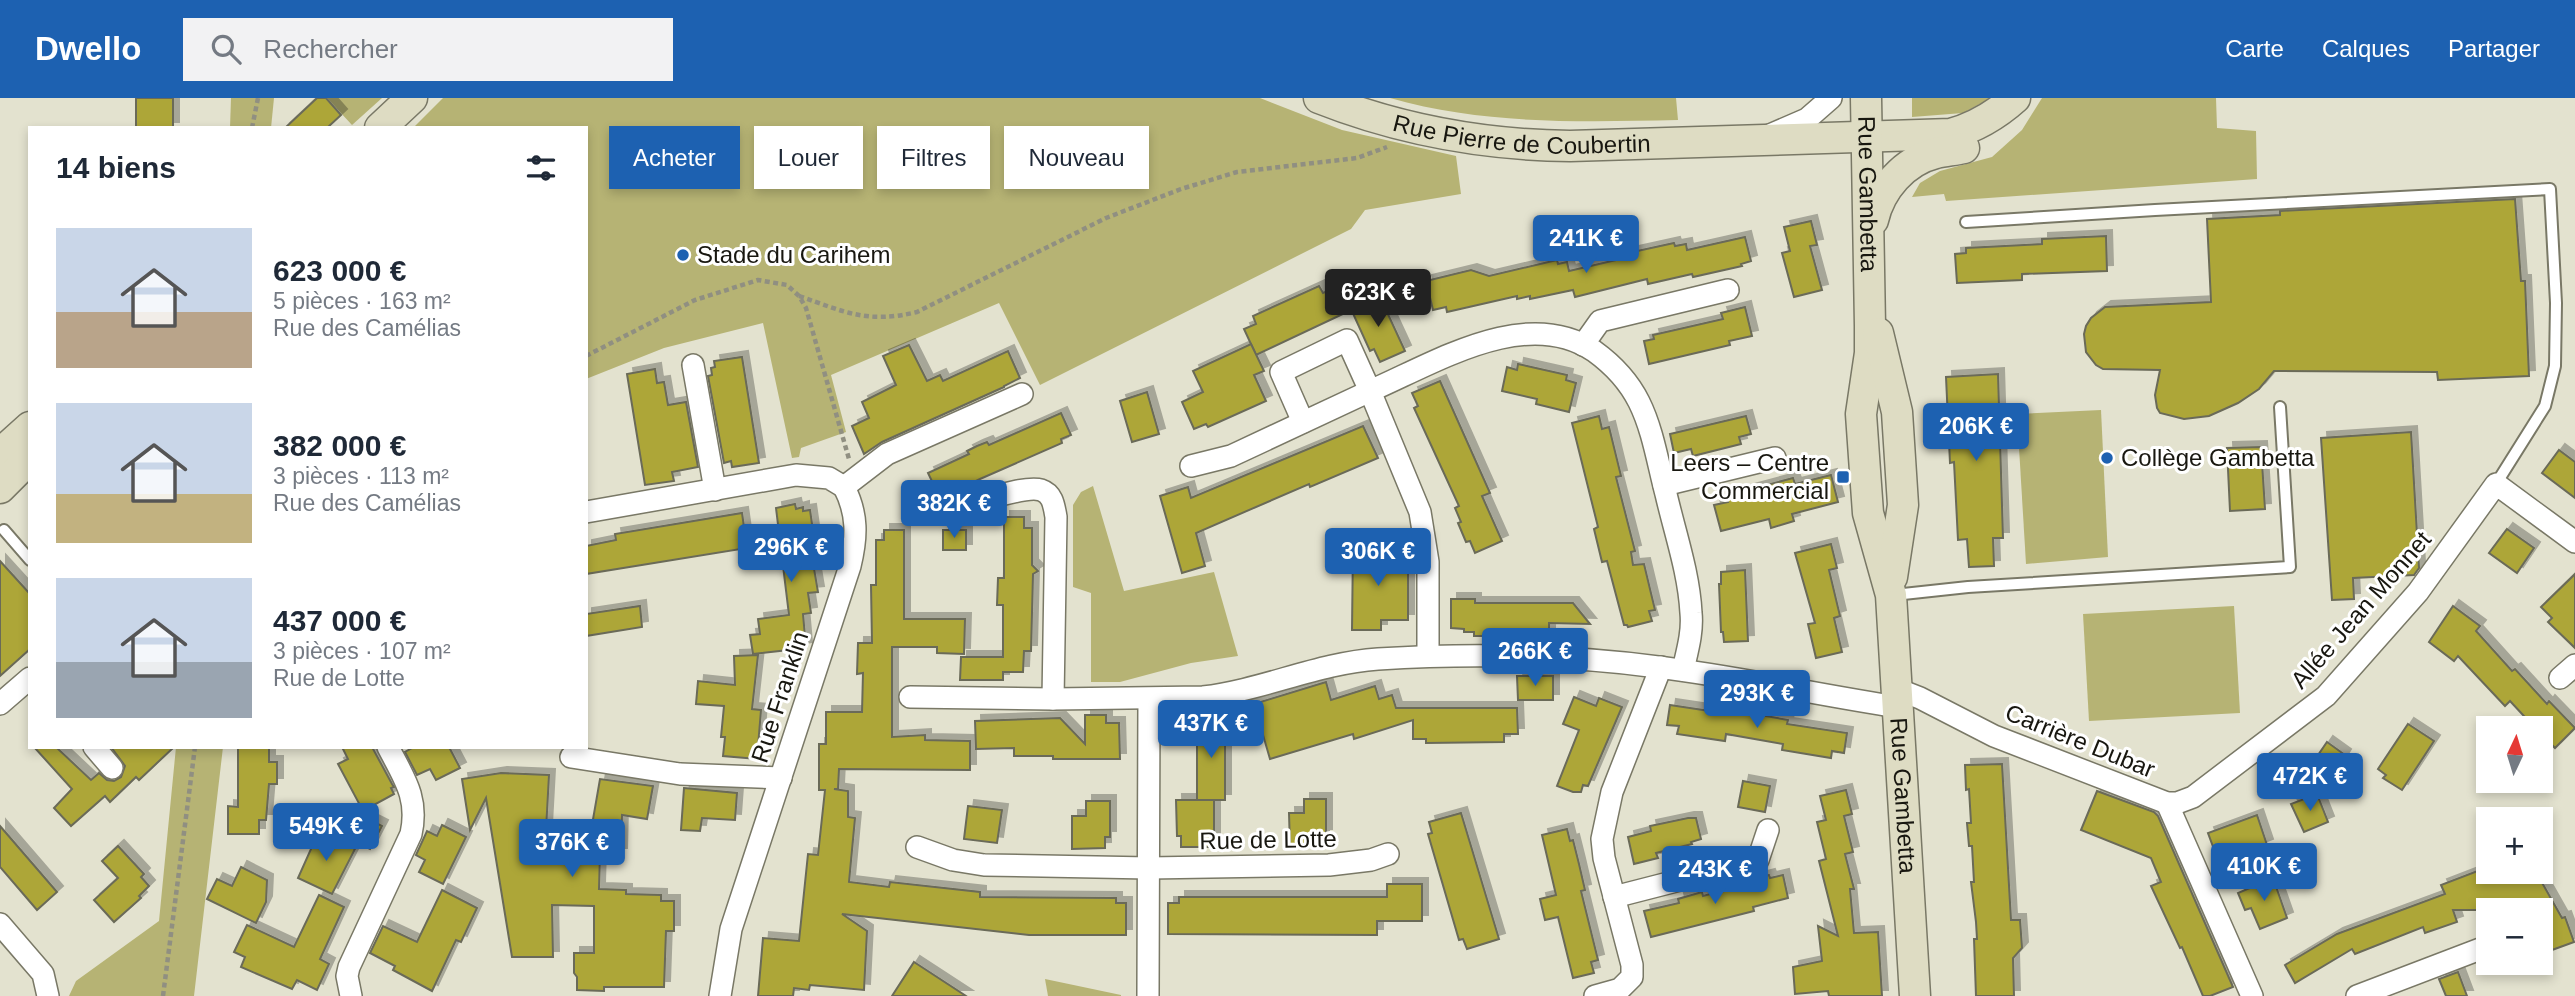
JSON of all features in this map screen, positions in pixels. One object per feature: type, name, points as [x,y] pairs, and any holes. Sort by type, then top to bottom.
[{"type":"street","name":"Rue Pierre de Coubertin","points":[[1319,98],[1412,128],[1456,137],[1530,146],[1731,143],[1951,134],[1985,121],[2016,98]]},
{"type":"street","name":"Rue Pierre de Coubertin","points":[[1731,143],[1766,136],[1790,127],[1807,119],[1831,98]]},
{"type":"street","name":"Rue Gambetta","points":[[1867,98],[1871,291],[1880,344],[1894,394],[1903,505],[1891,595],[1915,996]]},
{"type":"street","points":[[1869,241],[1876,209],[1894,178],[1920,158],[1983,142],[2004,121],[2016,98]]},
{"type":"street","points":[[382,126],[410,99]]},
{"type":"street","points":[[1584,345],[1590,332],[1600,321],[1728,290]]},
{"type":"street","points":[[1191,466],[1231,456],[1370,391],[1495,339],[1523,333],[1548,334],[1584,345],[1606,360],[1627,382],[1640,403],[1664,485],[1687,580],[1692,614],[1683,670]]},
{"type":"street","points":[[1303,422],[1281,372],[1346,341],[1370,391],[1420,512],[1428,562],[1429,656]]},
{"type":"street","points":[[693,365],[715,490]]},
{"type":"street","points":[[588,512],[796,475],[830,478],[849,483],[887,454],[1022,394]]},
{"type":"street","points":[[0,454],[28,429]]},
{"type":"street","points":[[1664,485],[1775,458]]},
{"type":"street","points":[[0,488],[28,460]]},
{"type":"street","name":"Rue Franklin","points":[[720,996],[731,929],[850,566],[856,540],[849,483]]},
{"type":"street","points":[[2496,484],[2575,542]]},
{"type":"street","name":"Allée Jean Monnet","points":[[2167,803],[2193,797],[2326,696],[2418,592],[2496,484]]},
{"type":"street","points":[[923,510],[959,507],[1025,489],[1040,489],[1049,494],[1056,517],[1053,699]]},
{"type":"street","name":"Carrière Dubar","points":[[910,697],[1149,699],[1224,694],[1346,662],[1429,656],[1573,659],[1661,667],[1898,698],[1920,698],[1993,736],[2167,803],[2252,996]]},
{"type":"street","points":[[1595,996],[1620,989],[1632,977],[1632,965],[1604,858],[1602,839],[1604,818],[1612,792],[1661,667]]},
{"type":"street","points":[[0,704],[28,680]]},
{"type":"street","points":[[1148,996],[1149,699]]},
{"type":"street","points":[[96,749],[111,768]]},
{"type":"street","points":[[351,996],[347,976],[349,967],[414,823],[413,800],[389,749]]},
{"type":"street","points":[[571,757],[680,774],[782,778]]},
{"type":"street","points":[[1615,897],[1758,860],[1768,830]]},
{"type":"street","name":"Rue de Lotte","points":[[917,847],[953,860],[984,865],[1149,869],[1329,866],[1352,864],[1388,854]]},
{"type":"street","points":[[0,925],[43,974],[48,996]]},
{"type":"street","points":[[2357,996],[2476,951]]},
{"type":"lane","points":[[1965,222],[2155,209],[2550,189],[2556,303],[2555,366],[2545,406],[2496,484]]},
{"type":"lane","points":[[1891,595],[1968,587],[2290,567],[2280,407]]},
{"type":"lane","points":[[4,530],[28,558]]},
{"type":"path","points":[[252,126],[258,98]]},
{"type":"path","points":[[799,296],[854,315],[891,318],[917,312],[1106,218],[1181,189],[1237,172],[1357,158],[1384,149],[1401,139],[1412,128]]},
{"type":"path","points":[[588,355],[695,300],[758,280],[787,285],[799,296],[806,308],[849,483]]},
{"type":"path","points":[[163,996],[195,749]]},
{"type":"shaded area","points":[[231,98],[274,98],[271,126],[230,126]]},
{"type":"shaded area","points":[[327,98],[382,98],[352,125]]},
{"type":"shaded area","points":[[443,98],[1260,98],[1342,130],[1456,156],[1461,194],[1365,210],[1351,229],[1040,385],[999,303],[831,375],[846,432],[801,448],[799,457],[792,458],[763,323],[664,348],[588,378],[588,126],[415,126]]},
{"type":"shaded area","points":[[1390,98],[1676,98],[1678,120],[1533,120],[1461,113]]},
{"type":"shaded area","points":[[1912,98],[1991,98],[1963,113],[1912,117]]},
{"type":"shaded area","points":[[2042,98],[2216,98],[2217,128],[2256,131],[2257,179],[1946,201],[1944,194],[1912,197],[1920,183],[1940,171],[1992,157],[2022,130]]},
{"type":"shaded area","points":[[2101,410],[2108,557],[2026,564],[2017,414]]},
{"type":"shaded area","points":[[1093,486],[1124,591],[1214,572],[1238,656],[1191,663],[1120,682],[1091,682],[1091,593],[1073,587],[1073,505],[1081,492]]},
{"type":"shaded area","points":[[2234,606],[2240,713],[2089,721],[2083,614]]},
{"type":"shaded area","points":[[176,749],[223,749],[194,996],[69,996],[76,981],[159,921]]},
{"type":"shaded area","points":[[1045,979],[1121,995],[1121,996],[1048,996]]},
{"type":"building","points":[[136,98],[173,98],[173,126],[136,126]]},
{"type":"building","points":[[317,98],[326,98],[341,115],[329,126],[287,126]]},
{"type":"building","points":[[2515,199],[2521,281],[2525,281],[2529,376],[2438,380],[2437,372],[2274,371],[2259,389],[2238,403],[2209,416],[2184,419],[2160,413],[2157,408],[2155,395],[2160,370],[2103,369],[2096,365],[2086,352],[2086,326],[2091,318],[2105,307],[2211,302],[2207,219],[2280,215],[2280,211]]},
{"type":"building","points":[[1811,221],[1817,245],[1810,246],[1822,290],[1794,297],[1782,253],[1790,251],[1784,227]]},
{"type":"building","points":[[2106,236],[2107,271],[2022,274],[2022,280],[1957,283],[1955,254],[1966,253],[1966,248],[2042,244],[2042,239]]},
{"type":"building","points":[[1745,237],[1751,261],[1741,264],[1742,266],[1648,284],[1647,279],[1575,297],[1573,290],[1530,299],[1530,296],[1517,299],[1517,296],[1447,312],[1446,307],[1433,310],[1426,281],[1471,270],[1489,276],[1557,260],[1558,264],[1567,262],[1569,271],[1629,257],[1628,253],[1674,243],[1675,246],[1686,244],[1687,250]]},
{"type":"building","points":[[1319,286],[1323,293],[1334,288],[1345,313],[1256,355],[1244,329],[1256,324],[1253,316]]},
{"type":"building","points":[[1380,297],[1405,351],[1380,362],[1374,349],[1370,351],[1351,309]]},
{"type":"building","points":[[1745,307],[1752,336],[1729,341],[1730,345],[1649,364],[1644,341],[1654,339],[1653,335],[1723,319],[1721,313]]},
{"type":"building","points":[[1251,344],[1264,371],[1254,375],[1266,401],[1208,427],[1206,424],[1194,429],[1182,402],[1203,392],[1193,371]]},
{"type":"building","points":[[909,345],[927,381],[940,375],[943,381],[1008,351],[1020,378],[882,442],[864,454],[852,426],[869,418],[862,402],[896,385],[883,356]]},
{"type":"building","points":[[742,357],[759,463],[732,467],[731,461],[724,463],[708,376],[712,375],[714,361]]},
{"type":"building","points":[[1518,364],[1567,375],[1566,380],[1576,383],[1569,412],[1536,404],[1537,399],[1502,391],[1507,367],[1517,370]]},
{"type":"building","points":[[655,369],[657,383],[664,382],[668,405],[686,402],[698,467],[672,472],[674,481],[645,485],[627,374]]},
{"type":"building","points":[[1998,374],[2003,538],[1993,538],[1994,566],[1969,567],[1967,539],[1958,540],[1954,462],[1950,463],[1946,377]]},
{"type":"building","points":[[1440,381],[1490,493],[1482,496],[1502,541],[1475,553],[1470,541],[1466,542],[1458,523],[1461,522],[1455,508],[1459,506],[1414,408],[1418,406],[1412,393]]},
{"type":"building","points":[[1147,392],[1159,434],[1132,442],[1120,401]]},
{"type":"building","points":[[1061,413],[1071,435],[1061,439],[1062,443],[980,479],[960,489],[962,492],[939,496],[928,473],[969,454],[967,451],[977,446],[987,442],[989,445]]},
{"type":"building","points":[[1599,416],[1602,429],[1609,427],[1621,476],[1616,477],[1635,551],[1631,552],[1633,565],[1644,564],[1655,610],[1649,611],[1652,621],[1628,627],[1624,625],[1607,561],[1602,562],[1594,529],[1598,527],[1572,423]]},
{"type":"building","points":[[1746,416],[1751,434],[1739,437],[1741,444],[1693,456],[1691,449],[1674,453],[1670,434]]},
{"type":"building","points":[[1363,426],[1378,458],[1310,487],[1309,484],[1196,533],[1205,566],[1182,573],[1160,496],[1188,487],[1191,498]]},
{"type":"building","points":[[2411,432],[2419,568],[2414,575],[2353,578],[2354,599],[2332,600],[2321,438]]},
{"type":"building","points":[[2261,447],[2265,509],[2230,511],[2227,448]]},
{"type":"building","points":[[2559,450],[2575,462],[2575,498],[2542,473]]},
{"type":"building","points":[[1831,475],[1838,502],[1792,514],[1794,521],[1771,528],[1769,519],[1721,531],[1714,505],[1728,502],[1726,496],[1793,478],[1795,484]]},
{"type":"building","points":[[795,504],[796,509],[803,507],[803,511],[810,510],[814,538],[809,539],[818,592],[808,593],[811,613],[803,614],[806,648],[753,654],[750,635],[760,634],[758,619],[789,615],[776,508]]},
{"type":"building","points":[[742,513],[747,548],[588,574],[588,546],[616,540],[615,534]]},
{"type":"building","points":[[1004,517],[1024,517],[1024,528],[1032,528],[1032,565],[1038,571],[1033,574],[1031,651],[1024,651],[1023,672],[1003,672],[1003,680],[960,680],[961,657],[1003,657],[1003,605],[997,605],[998,578],[1004,578]]},
{"type":"building","points":[[2507,529],[2534,548],[2517,573],[2489,553]]},
{"type":"building","points":[[884,530],[904,530],[904,619],[965,619],[964,654],[937,653],[937,647],[892,647],[892,737],[925,735],[925,740],[970,741],[970,770],[839,769],[838,789],[834,789],[848,791],[848,817],[855,818],[849,882],[889,887],[890,882],[980,892],[980,897],[1116,898],[1116,903],[1126,903],[1126,935],[1029,935],[842,914],[867,931],[864,990],[810,985],[809,990],[794,988],[793,996],[758,996],[763,938],[799,941],[808,854],[818,855],[825,790],[819,790],[819,744],[826,744],[826,712],[862,712],[863,673],[857,674],[858,643],[872,643],[871,585],[876,585],[876,540],[884,540]]},
{"type":"building","points":[[943,530],[966,530],[966,550],[943,550]]},
{"type":"building","points":[[1831,544],[1837,568],[1829,570],[1840,616],[1834,618],[1842,652],[1816,658],[1808,624],[1815,623],[1795,553]]},
{"type":"building","points":[[1353,545],[1381,546],[1381,555],[1408,556],[1408,620],[1381,620],[1381,630],[1352,630]]},
{"type":"building","points":[[0,561],[28,592],[28,651],[0,676]]},
{"type":"building","points":[[1745,570],[1748,641],[1724,642],[1721,632],[1721,572]]},
{"type":"building","points":[[2575,574],[2575,648],[2548,622],[2552,618],[2541,607]]},
{"type":"building","points":[[1451,599],[1475,599],[1475,603],[1573,603],[1590,624],[1549,623],[1549,633],[1535,633],[1534,636],[1474,636],[1474,632],[1451,628]]},
{"type":"building","points":[[640,606],[642,627],[588,636],[588,614]]},
{"type":"building","points":[[2453,606],[2480,626],[2476,631],[2512,671],[2515,669],[2547,704],[2549,701],[2575,728],[2555,748],[2553,716],[2524,716],[2510,701],[2505,706],[2458,656],[2454,661],[2429,642]]},
{"type":"building","points":[[758,655],[752,709],[761,710],[757,759],[723,756],[725,737],[721,737],[724,706],[696,704],[698,681],[735,685],[734,656]]},
{"type":"building","points":[[1517,676],[1553,676],[1553,700],[1518,700]]},
{"type":"building","points":[[1326,682],[1331,700],[1375,686],[1379,699],[1392,695],[1396,708],[1517,708],[1518,734],[1504,734],[1504,742],[1426,743],[1426,739],[1413,739],[1413,720],[1354,739],[1353,734],[1270,759],[1259,721],[1238,728],[1232,707],[1253,701],[1254,704]]},
{"type":"building","points":[[1574,697],[1596,706],[1599,698],[1622,707],[1588,786],[1583,785],[1581,792],[1557,786],[1579,730],[1563,724]]},
{"type":"building","points":[[1670,705],[1730,714],[1730,711],[1760,715],[1788,720],[1787,724],[1847,733],[1844,753],[1832,751],[1831,758],[1782,750],[1783,744],[1726,734],[1725,741],[1677,734],[1679,726],[1667,725]]},
{"type":"building","points":[[1085,715],[1106,715],[1106,723],[1119,723],[1120,759],[1053,759],[1053,756],[1014,756],[1014,748],[976,749],[975,721],[1060,718],[1085,744]]},
{"type":"building","points":[[1225,719],[1225,800],[1197,800],[1197,720]]},
{"type":"building","points":[[2408,724],[2434,741],[2402,790],[2383,778],[2386,775],[2378,769]]},
{"type":"building","points":[[2327,742],[2345,755],[2333,774],[2314,761]]},
{"type":"building","points":[[36,749],[58,749],[91,780],[99,773],[107,780],[114,781],[121,777],[125,766],[112,749],[172,749],[139,780],[136,777],[110,802],[105,796],[71,826],[54,808],[72,789]]},
{"type":"building","points":[[238,749],[269,749],[269,762],[277,762],[277,784],[269,784],[266,820],[259,820],[259,834],[228,834],[228,806],[238,807]]},
{"type":"building","points":[[343,749],[373,749],[394,787],[391,788],[394,794],[363,811],[338,764],[348,759]]},
{"type":"building","points":[[410,749],[450,749],[460,768],[436,780],[430,769],[417,775],[405,752]]},
{"type":"building","points":[[2002,764],[2011,920],[2020,920],[2022,948],[2013,958],[2014,996],[1976,996],[1974,939],[1977,939],[1971,882],[1974,882],[1972,846],[1969,846],[1967,823],[1971,823],[1969,789],[1966,790],[1965,765]]},
{"type":"building","points":[[501,773],[549,775],[546,830],[591,831],[600,779],[653,786],[647,819],[622,815],[621,854],[600,854],[599,889],[626,890],[626,894],[661,895],[661,901],[674,901],[674,931],[666,931],[664,987],[577,990],[574,953],[594,953],[594,906],[552,905],[553,957],[512,957],[486,798],[470,830],[462,779]]},
{"type":"building","points":[[1743,781],[1770,786],[1765,812],[1738,807]]},
{"type":"building","points":[[684,788],[737,793],[735,820],[702,818],[700,831],[681,830]]},
{"type":"building","points":[[1846,790],[1852,814],[1844,816],[1853,852],[1845,854],[1854,889],[1850,889],[1854,933],[1878,932],[1882,996],[1829,996],[1828,991],[1795,994],[1793,967],[1822,961],[1818,926],[1838,936],[1819,861],[1826,859],[1817,822],[1826,820],[1820,796]]},
{"type":"building","points":[[2097,791],[2154,812],[2158,816],[2233,987],[2203,996],[2151,886],[2161,882],[2151,858],[2081,830]]},
{"type":"building","points":[[2317,794],[2328,822],[2304,832],[2291,804]]},
{"type":"building","points":[[1304,799],[1326,799],[1326,835],[1323,835],[1323,846],[1290,847],[1289,813],[1304,813]]},
{"type":"building","points":[[1176,800],[1214,800],[1214,847],[1181,847],[1181,836],[1177,836]]},
{"type":"building","points":[[1086,801],[1110,801],[1110,837],[1105,837],[1105,848],[1072,849],[1072,816],[1086,816]]},
{"type":"building","points":[[968,806],[1002,810],[997,843],[964,839]]},
{"type":"building","points":[[1461,813],[1499,939],[1467,949],[1463,939],[1459,940],[1428,834],[1432,833],[1429,822]]},
{"type":"building","points":[[358,814],[382,826],[370,849],[346,837]]},
{"type":"building","points":[[2257,815],[2267,845],[2219,863],[2208,833]]},
{"type":"building","points":[[1696,818],[1701,839],[1691,842],[1692,844],[1656,853],[1658,858],[1634,864],[1628,837],[1651,831],[1650,826]]},
{"type":"building","points":[[442,825],[466,837],[443,884],[419,872],[425,860],[416,855],[427,831],[437,836]]},
{"type":"building","points":[[0,826],[57,892],[37,910],[0,867]]},
{"type":"building","points":[[1567,829],[1570,841],[1573,840],[1579,864],[1585,890],[1581,891],[1598,960],[1591,962],[1594,973],[1573,978],[1558,917],[1545,920],[1540,899],[1556,895],[1542,835]]},
{"type":"building","points":[[319,831],[355,849],[332,894],[298,878]]},
{"type":"building","points":[[118,846],[144,874],[141,877],[149,886],[139,896],[141,898],[114,922],[94,900],[118,878],[102,861]]},
{"type":"building","points":[[241,867],[267,880],[266,902],[256,923],[207,899],[217,879],[232,886]]},
{"type":"building","points":[[2476,872],[2476,884],[2543,884],[2551,898],[2476,898],[2476,910],[2453,910],[2457,922],[2425,933],[2423,927],[2355,954],[2352,949],[2295,983],[2285,965],[2337,934],[2445,894],[2441,885]]},
{"type":"building","points":[[1769,875],[1770,878],[1783,875],[1788,898],[1753,907],[1754,911],[1651,937],[1644,911],[1679,903],[1678,899],[1702,892],[1703,896],[1714,893],[1715,899],[1716,893],[1747,885],[1746,881]]},
{"type":"building","points":[[2273,878],[2287,918],[2260,929],[2251,908],[2245,910],[2238,893]]},
{"type":"building","points":[[1387,884],[1422,884],[1422,921],[1377,921],[1377,935],[1168,934],[1168,903],[1179,903],[1179,897],[1387,897]]},
{"type":"building","points":[[442,890],[477,908],[461,942],[456,940],[432,991],[393,970],[395,966],[370,953],[383,926],[417,942]]},
{"type":"building","points":[[319,895],[344,907],[320,959],[329,964],[317,990],[297,980],[292,989],[241,967],[245,957],[234,952],[247,925],[294,947]]},
{"type":"building","points":[[2553,902],[2562,918],[2565,917],[2574,942],[2553,950]]},
{"type":"building","points":[[914,962],[966,996],[892,996]]},
{"type":"building","points":[[2458,972],[2467,996],[2446,996],[2439,979]]},
{"type":"place","name":"Stade du Carihem","points":[[683,255]]},
{"type":"place","name":"Collège Gambetta","points":[[2107,458]]},
{"type":"place","name":"Leers – Centre Commercial","points":[[1843,477]]}]
